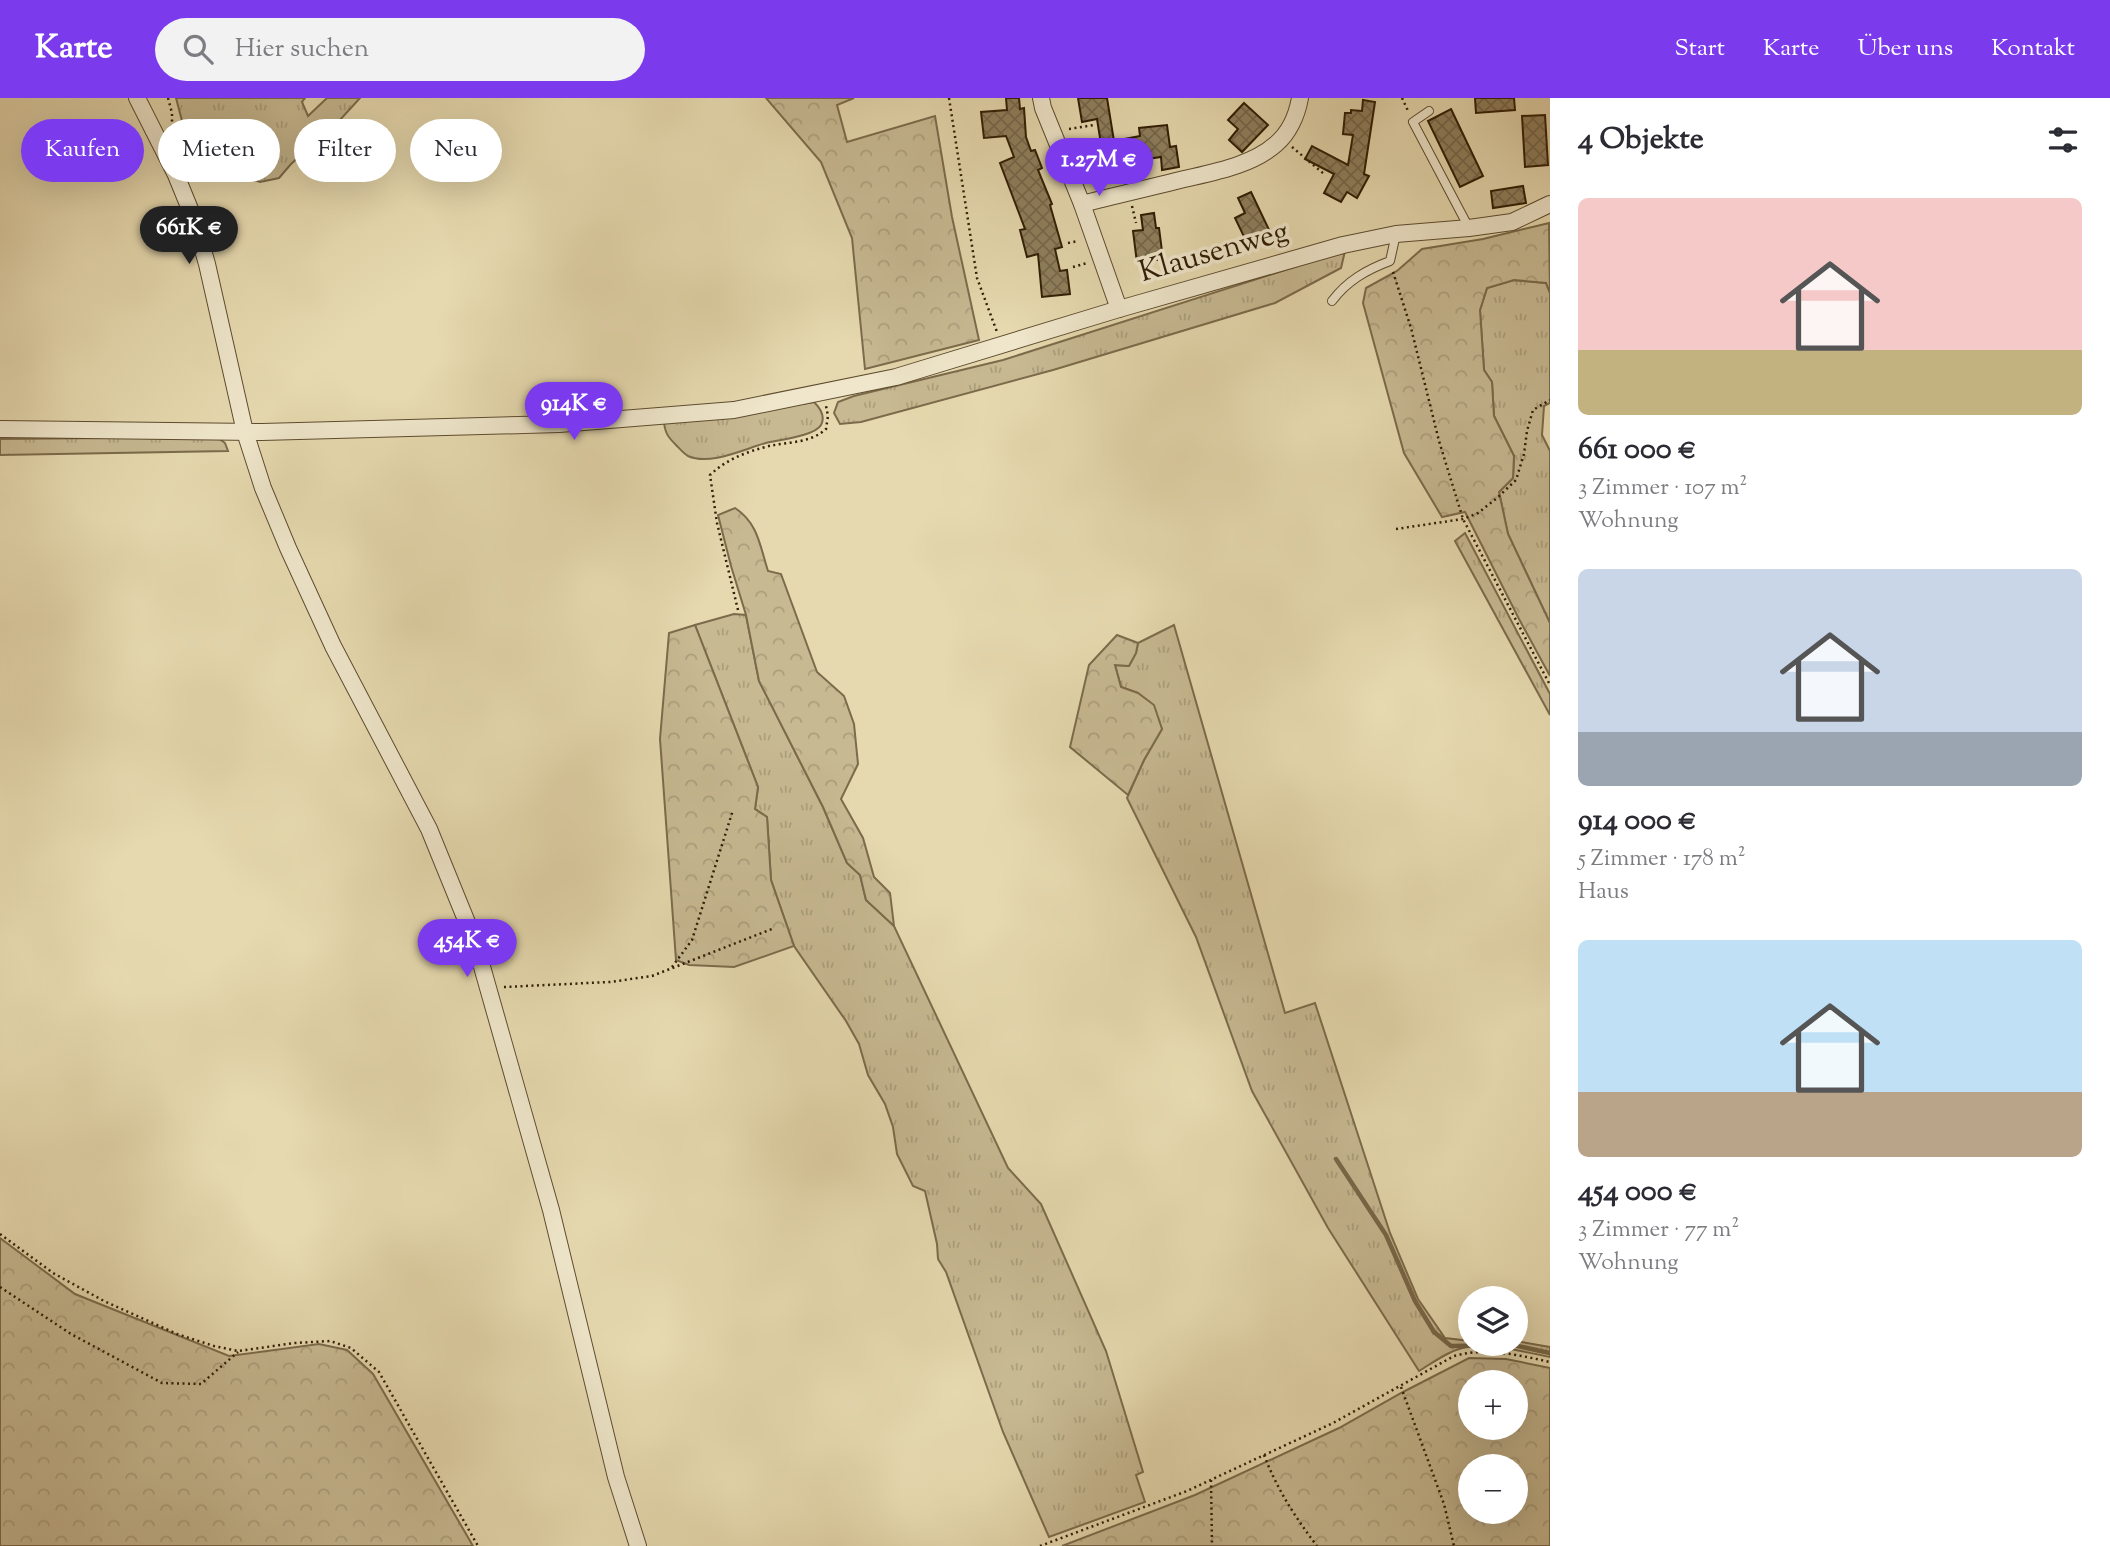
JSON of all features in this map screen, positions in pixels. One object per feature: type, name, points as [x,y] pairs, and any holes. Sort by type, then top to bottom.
[{"type":"street","points":[[137,98],[158,139]]},
{"type":"street","points":[[1041,98],[1119,309]]},
{"type":"street","points":[[1082,204],[1235,165],[1257,156],[1275,145],[1289,130],[1300,98]]},
{"type":"street","points":[[178,182],[194,219],[208,264],[245,432],[263,488],[333,646],[429,829],[475,942],[551,1210],[616,1478],[638,1546]]},
{"type":"street","name":"Klausenweg","points":[[0,429],[245,432],[572,423],[734,410],[896,377],[1289,259],[1396,234],[1513,222],[1550,204]]},
{"type":"lane","points":[[1429,111],[1413,122],[1469,228]]},
{"type":"lane","points":[[1332,301],[1342,288],[1369,270],[1390,261],[1396,234]]},
{"type":"path","points":[[167,98],[172,119]]},
{"type":"path","points":[[949,98],[977,278],[994,327],[1003,344]]},
{"type":"path","points":[[1402,98],[1413,122]]},
{"type":"path","points":[[1283,137],[1294,150],[1324,174]]},
{"type":"path","points":[[1390,261],[1411,328],[1438,441],[1463,519],[1550,685]]},
{"type":"path","points":[[738,610],[717,523],[710,475],[724,462],[768,447],[819,436],[826,429],[828,416],[823,392]]},
{"type":"path","points":[[1396,529],[1463,519],[1478,513],[1516,480],[1533,410],[1550,400]]},
{"type":"path","points":[[670,969],[692,940],[733,810]]},
{"type":"path","points":[[504,987],[610,982],[652,976],[772,929]]},
{"type":"path","points":[[0,1234],[53,1273],[104,1301],[177,1334],[238,1351],[330,1341],[351,1348],[379,1372],[478,1546]]},
{"type":"path","points":[[0,1287],[71,1334],[162,1383],[201,1384],[238,1351]]},
{"type":"path","points":[[1040,1546],[1187,1491],[1333,1423],[1454,1356],[1468,1352],[1510,1354],[1550,1362]]},
{"type":"path","points":[[1401,1387],[1444,1504],[1454,1546]]},
{"type":"path","points":[[1264,1455],[1275,1482],[1296,1518],[1317,1546]]},
{"type":"path","points":[[1210,1480],[1213,1546]]},
{"type":"green space","points":[[176,98],[305,98],[302,102],[308,116],[327,98],[360,98],[341,119],[294,119],[294,161],[280,177],[280,119],[182,119]]},
{"type":"green space","points":[[766,98],[854,98],[837,105],[847,142],[935,116],[952,217],[979,340],[865,369],[852,238],[821,162]]},
{"type":"green space","points":[[1549,223],[1550,293],[1546,283],[1514,280],[1487,288],[1480,310],[1484,370],[1492,382],[1494,416],[1514,456],[1513,478],[1499,492],[1508,534],[1550,623],[1550,676],[1465,512],[1442,517],[1404,453],[1363,303],[1366,288],[1397,271],[1422,249],[1483,239]]},
{"type":"green space","points":[[1345,251],[1341,268],[1275,303],[1053,370],[861,422],[840,424],[834,413],[838,402],[854,396],[1003,360]]},
{"type":"green space","points":[[1514,280],[1546,283],[1550,293],[1550,403],[1544,406],[1542,435],[1550,451],[1550,623],[1508,534],[1499,492],[1513,478],[1514,456],[1494,416],[1492,382],[1484,370],[1480,310],[1487,288]]},
{"type":"green space","points":[[814,402],[823,415],[821,425],[812,432],[717,458],[697,459],[686,455],[669,437],[664,426],[664,422],[733,415]]},
{"type":"green space","points":[[217,437],[225,443],[228,451],[0,455],[0,439]]},
{"type":"green space","points":[[735,508],[753,528],[768,571],[781,574],[817,672],[844,696],[854,724],[858,764],[841,799],[863,838],[874,877],[890,893],[894,926],[866,900],[860,875],[847,863],[823,807],[759,681],[746,615],[718,515]]},
{"type":"green space","points":[[1465,533],[1550,694],[1550,715],[1455,541]]},
{"type":"green space","points":[[734,614],[746,615],[759,681],[823,807],[847,863],[860,875],[866,900],[894,926],[1008,1168],[1041,1204],[1106,1351],[1143,1472],[1136,1475],[1145,1502],[1049,1537],[1003,1432],[946,1272],[938,1259],[925,1191],[913,1186],[897,1154],[893,1127],[885,1104],[868,1075],[859,1044],[794,946],[771,880],[767,817],[755,809],[758,787],[695,625]]},
{"type":"green space","points":[[695,625],[758,787],[755,809],[767,817],[771,880],[794,946],[734,967],[689,965],[676,960],[660,739],[669,633]]},
{"type":"green space","points":[[1174,625],[1285,1013],[1315,1003],[1390,1233],[1418,1299],[1445,1338],[1458,1340],[1458,1350],[1419,1371],[1328,1228],[1252,1091],[1196,937],[1127,798],[1162,729],[1138,693],[1121,687],[1115,665],[1129,666],[1138,643]]},
{"type":"green space","points":[[1117,635],[1138,643],[1129,666],[1115,665],[1121,687],[1138,693],[1154,705],[1162,729],[1128,795],[1070,747],[1089,665]]},
{"type":"green space","points":[[0,1238],[75,1294],[229,1356],[319,1344],[347,1350],[373,1374],[473,1546],[0,1546]]},
{"type":"green space","points":[[1528,1343],[1550,1347],[1550,1357],[1528,1353]]},
{"type":"green space","points":[[1469,1358],[1506,1359],[1550,1368],[1550,1546],[1062,1546],[1195,1495],[1339,1428]]},
{"type":"building","points":[[1006,98],[1019,98],[1020,109],[1024,108],[1026,137],[1042,168],[1038,170],[1052,204],[1050,205],[1062,247],[1055,249],[1060,271],[1067,270],[1070,294],[1042,297],[1038,254],[1027,257],[1020,230],[1025,229],[1000,163],[1014,157],[1006,136],[984,138],[981,112],[1007,110]]},
{"type":"building","points":[[1078,98],[1107,98],[1114,141],[1140,136],[1139,128],[1167,125],[1170,147],[1176,146],[1179,167],[1162,170],[1161,157],[1127,162],[1130,174],[1105,179],[1098,145],[1101,144],[1097,119],[1082,122]]},
{"type":"building","points":[[1475,98],[1514,98],[1515,110],[1476,113]]},
{"type":"building","points":[[1363,100],[1375,102],[1364,174],[1369,176],[1357,198],[1347,192],[1341,202],[1324,193],[1334,174],[1305,159],[1312,146],[1348,165],[1353,135],[1343,134],[1345,113],[1351,113],[1351,110],[1362,111]]},
{"type":"building","points":[[1244,103],[1268,125],[1242,152],[1229,140],[1238,129],[1228,120]]},
{"type":"building","points":[[1451,109],[1483,176],[1460,187],[1428,121]]},
{"type":"building","points":[[1545,115],[1548,165],[1525,167],[1522,116]]},
{"type":"building","points":[[1523,186],[1526,203],[1493,208],[1491,191]]},
{"type":"building","points":[[1251,192],[1272,236],[1249,247],[1235,218],[1245,213],[1238,198]]},
{"type":"building","points":[[1154,213],[1163,259],[1137,263],[1133,231],[1143,230],[1141,215]]},
{"type":"waterway","points":[[1336,1159],[1386,1235],[1415,1301],[1434,1332],[1451,1346],[1513,1345],[1550,1353]]}]
